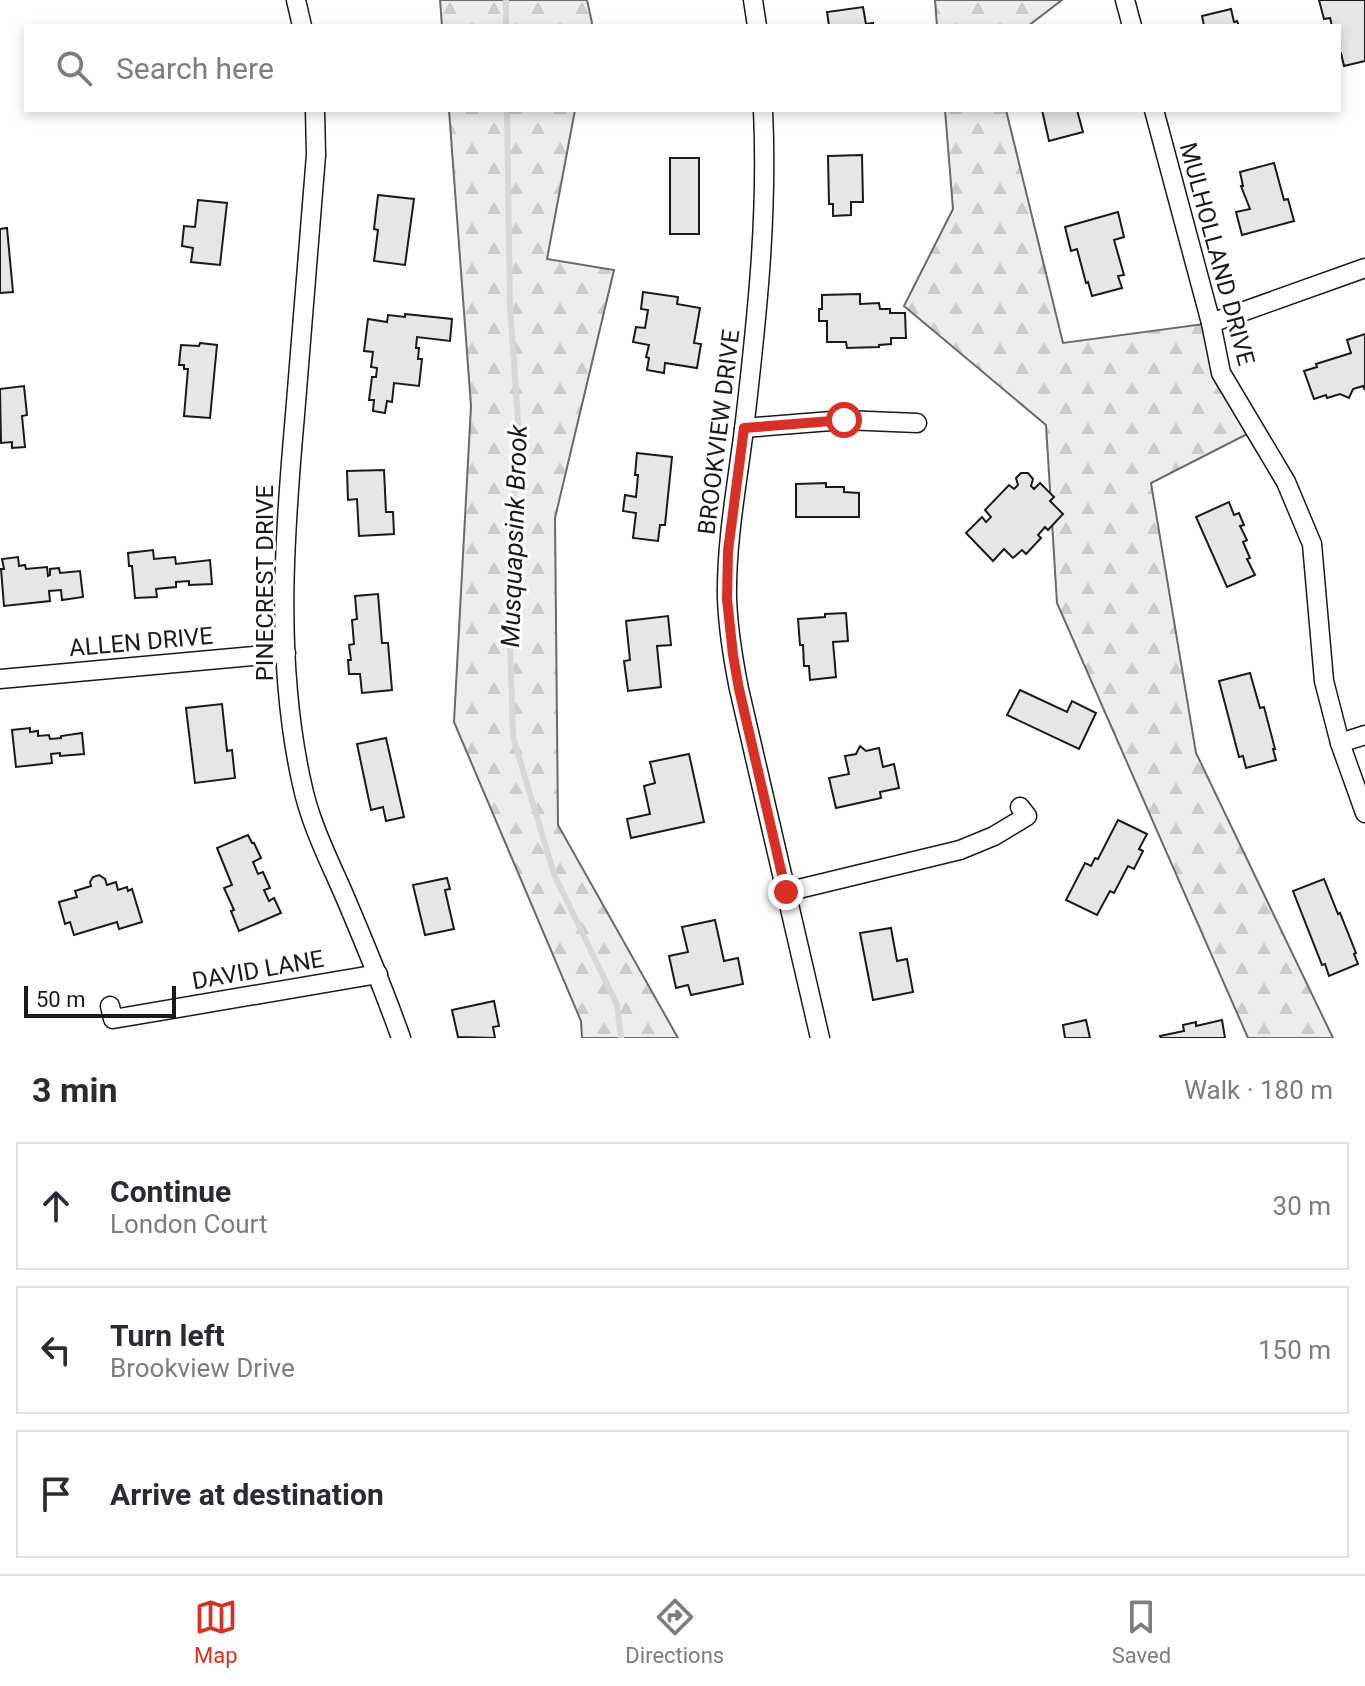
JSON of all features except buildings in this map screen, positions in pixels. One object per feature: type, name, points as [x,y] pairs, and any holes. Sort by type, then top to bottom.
[{"type":"street","points":[[296,0],[302,24]]},
{"type":"street","points":[[753,0],[757,24]]},
{"type":"street","points":[[1125,0],[1131,24]]},
{"type":"street","name":"PINECREST DRIVE","points":[[315,112],[316,155],[287,502],[285,580],[289,710],[302,788],[317,832],[378,974],[401,1038]]},
{"type":"street","name":"BROOKVIEW DRIVE","points":[[763,112],[762,259],[728,551],[729,613],[739,689],[820,1038]]},
{"type":"street","name":"MULHOLLAND DRIVE","points":[[1155,112],[1211,323],[1221,373],[1286,482],[1312,544],[1324,681],[1340,743],[1365,813]]},
{"type":"street","points":[[1211,323],[1365,268]]},
{"type":"street","points":[[744,428],[844,420],[917,423]]},
{"type":"street","name":"ALLEN DRIVE","points":[[0,679],[286,653]]},
{"type":"street","points":[[1340,743],[1365,735]]},
{"type":"street","points":[[786,892],[960,850],[994,836],[1027,816],[1020,807]]},
{"type":"street","name":"DAVID LANE","points":[[110,1006],[113,1019],[378,974]]},
{"type":"green space","points":[[440,0],[587,0],[592,23],[592,24],[442,24]]},
{"type":"green space","points":[[935,0],[1062,0],[1031,24],[937,24]]},
{"type":"green space","points":[[449,112],[575,112],[547,259],[614,270],[555,518],[558,825],[678,1038],[582,1038],[581,1021],[454,722],[471,406]]},
{"type":"green space","points":[[945,112],[1006,112],[1063,343],[1211,323],[1221,373],[1255,430],[1151,483],[1196,753],[1333,1038],[1248,1038],[1057,603],[1046,425],[904,306],[953,209]]},
{"type":"waterway","name":"Musquapsink Brook","points":[[506,0],[506,24]]},
{"type":"waterway","name":"Musquapsink Brook","points":[[507,112],[510,306],[519,434],[508,577],[513,737],[554,874],[617,1005],[621,1038]]},
{"type":"route","points":[[786,892],[733,655],[727,599],[728,551],[744,428],[844,420]]}]
